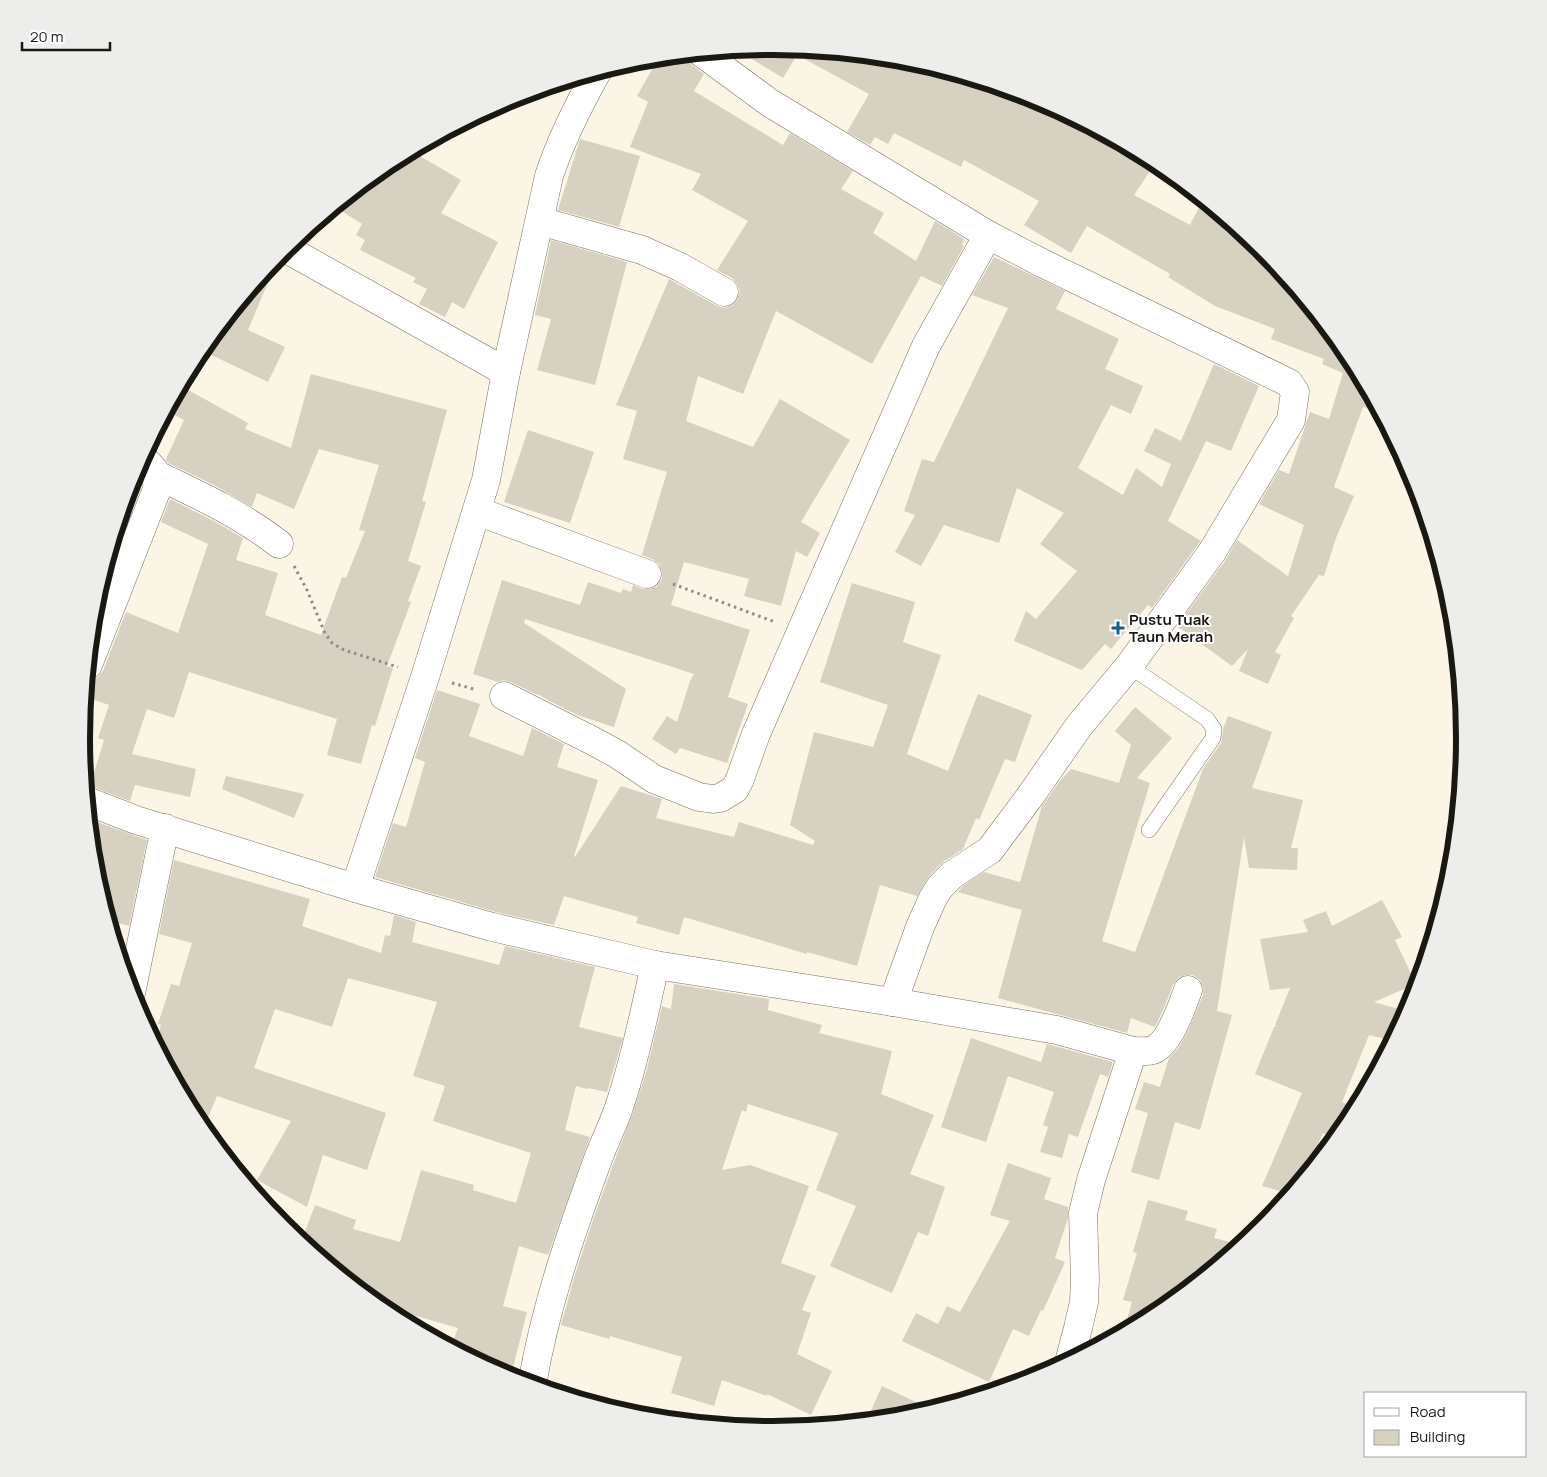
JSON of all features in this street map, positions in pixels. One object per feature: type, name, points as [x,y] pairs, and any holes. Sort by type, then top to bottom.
[{"type":"street","points":[[709,58],[770,103],[988,234],[1053,269],[1289,383],[1295,392],[1291,420],[1212,552],[1129,666],[1078,726],[1031,795],[990,850],[952,875],[940,887],[920,927],[893,1002]]},
{"type":"street","points":[[355,888],[425,677],[486,480],[506,372],[549,176],[557,150],[574,112],[593,79]]},
{"type":"street","points":[[540,220],[642,250],[680,267],[724,292]]},
{"type":"street","points":[[504,696],[617,754],[654,779],[699,797],[713,799],[720,798],[735,790],[756,734],[926,346],[988,234]]},
{"type":"street","points":[[293,252],[506,372]]},
{"type":"street","points":[[150,466],[212,501],[268,535],[279,544]]},
{"type":"street","points":[[97,642],[157,489],[150,466]]},
{"type":"street","points":[[477,511],[647,574]]},
{"type":"street","points":[[93,804],[136,820],[355,888],[492,926],[656,965],[1057,1030],[1133,1051],[1153,1050],[1165,1040],[1177,1018],[1188,990]]},
{"type":"street","points":[[134,979],[166,828]]},
{"type":"street","points":[[533,1378],[538,1351],[561,1264],[622,1099],[656,965]]},
{"type":"street","points":[[1070,1355],[1084,1302],[1086,1278],[1083,1213],[1091,1180],[1133,1051]]},
{"type":"lane","points":[[1129,666],[1207,719],[1214,729],[1213,738],[1148,830]]},
{"type":"path","points":[[279,544],[294,565],[325,633],[332,643],[344,650],[382,661],[425,677],[504,696]]},
{"type":"path","points":[[647,574],[801,632]]},
{"type":"building","points":[[746,56],[797,56],[783,78]]},
{"type":"building","points":[[798,56],[863,61],[907,68],[950,78],[993,91],[1076,125],[1151,169],[1134,195],[1190,225],[1200,205],[1224,225],[1257,255],[1287,288],[1316,322],[1342,359],[1372,410],[1363,407],[1334,487],[1354,496],[1336,538],[1324,576],[1319,575],[1291,616],[1294,618],[1275,652],[1281,655],[1268,684],[1239,671],[1248,649],[1232,666],[1177,626],[1225,561],[1237,540],[1288,576],[1304,525],[1259,504],[1279,470],[1289,474],[1310,412],[1329,419],[1343,373],[1322,364],[1324,359],[1271,339],[1275,329],[1215,306],[1168,277],[1170,274],[1087,226],[1071,253],[1024,225],[1039,201],[964,160],[961,167],[894,133],[888,144],[875,137],[870,145],[847,132],[869,94]]},
{"type":"building","points":[[688,61],[704,74],[694,91],[783,145],[790,133],[853,171],[841,189],[884,213],[873,233],[916,261],[935,221],[964,239],[962,245],[964,246],[942,286],[921,276],[872,364],[776,311],[743,394],[698,376],[686,421],[753,447],[780,399],[850,440],[801,522],[820,533],[807,557],[796,551],[781,606],[744,596],[749,579],[684,562],[671,605],[750,630],[728,697],[748,704],[727,763],[680,748],[676,754],[652,739],[667,716],[677,722],[694,674],[525,619],[524,623],[626,689],[614,727],[577,715],[511,682],[504,680],[498,682],[473,674],[502,580],[580,605],[588,582],[621,593],[623,589],[631,592],[633,585],[642,589],[650,589],[657,586],[662,579],[662,571],[659,564],[642,555],[667,472],[623,459],[637,411],[616,405],[669,279],[717,306],[725,308],[737,300],[740,291],[737,284],[732,278],[717,270],[748,221],[692,190],[701,174],[630,147],[648,102],[637,96],[654,66]]},
{"type":"building","points":[[580,139],[640,156],[619,227],[558,210]]},
{"type":"building","points":[[418,155],[461,180],[441,213],[498,242],[464,309],[452,302],[445,317],[419,304],[427,289],[413,282],[416,278],[360,250],[365,240],[356,235],[362,224],[340,210],[357,196]]},
{"type":"building","points":[[551,240],[627,262],[595,385],[537,370],[551,319],[535,315]]},
{"type":"building","points":[[994,257],[1065,291],[1056,309],[1119,339],[1105,369],[1143,386],[1131,414],[1111,405],[1078,468],[1123,495],[1136,468],[1162,487],[1171,464],[1144,451],[1155,428],[1181,441],[1214,364],[1259,386],[1231,451],[1206,441],[1168,521],[1201,541],[1152,608],[1148,605],[1111,649],[1105,644],[1082,670],[1014,641],[1026,611],[1036,619],[1077,571],[1040,544],[1064,513],[1017,488],[999,543],[944,525],[921,566],[895,552],[915,515],[904,511],[922,459],[934,462],[1008,308],[972,295]]},
{"type":"building","points":[[271,276],[248,330],[285,347],[268,382],[209,354],[231,322]]},
{"type":"building","points":[[311,374],[447,410],[422,501],[426,502],[408,561],[421,566],[408,601],[411,602],[387,666],[393,668],[375,726],[372,725],[361,764],[327,755],[337,719],[189,672],[174,718],[147,709],[132,754],[196,769],[190,797],[135,785],[130,801],[91,787],[104,740],[98,738],[109,705],[91,699],[93,680],[103,671],[126,612],[178,633],[208,544],[161,522],[170,499],[243,538],[236,560],[278,573],[265,615],[321,635],[342,577],[346,578],[365,531],[359,530],[379,465],[319,449],[294,509],[257,493],[252,507],[212,484],[168,463],[166,459],[184,420],[172,414],[187,389],[248,423],[245,429],[291,448]]},
{"type":"building","points":[[528,430],[594,452],[570,523],[504,502]]},
{"type":"building","points":[[852,583],[915,602],[903,642],[941,655],[907,754],[948,771],[978,694],[1032,715],[1015,762],[1005,759],[979,820],[976,818],[963,849],[943,862],[929,876],[917,896],[880,885],[857,966],[807,952],[807,954],[684,917],[679,935],[636,923],[638,917],[564,896],[554,925],[496,912],[375,877],[393,823],[406,827],[425,762],[415,758],[437,690],[480,704],[469,736],[523,756],[532,728],[564,744],[557,767],[598,780],[575,857],[621,786],[662,799],[656,818],[734,837],[739,822],[813,845],[815,841],[790,825],[814,732],[873,747],[888,705],[820,682]]},
{"type":"building","points":[[1135,707],[1172,738],[1137,778],[1150,783],[1102,941],[1135,952],[1203,769],[1221,743],[1223,729],[1228,716],[1272,732],[1252,788],[1303,800],[1291,848],[1298,848],[1297,870],[1249,868],[1244,837],[1217,1011],[1232,1015],[1200,1130],[1175,1122],[1159,1180],[1131,1172],[1148,1113],[1135,1109],[1144,1082],[1160,1087],[1169,1058],[1178,1049],[1188,1031],[1203,995],[1203,987],[1200,980],[1193,975],[1185,975],[1178,978],[1173,985],[1155,1027],[1131,1018],[1127,1033],[998,998],[1022,910],[958,892],[964,885],[984,872],[1020,882],[1042,806],[1071,769],[1119,783],[1131,745],[1115,731]]},
{"type":"building","points":[[226,776],[304,794],[294,818],[222,789]]},
{"type":"building","points":[[95,821],[147,840],[129,926],[115,922],[103,872]]},
{"type":"building","points":[[174,860],[310,899],[302,926],[381,953],[385,935],[390,936],[394,915],[416,922],[412,942],[499,965],[505,946],[595,967],[579,1027],[623,1038],[607,1092],[576,1086],[565,1130],[590,1137],[548,1255],[519,1246],[503,1306],[527,1312],[512,1370],[453,1342],[458,1328],[402,1312],[394,1307],[357,1281],[304,1235],[315,1205],[356,1220],[353,1229],[400,1242],[421,1170],[474,1185],[473,1190],[516,1203],[531,1153],[433,1121],[445,1086],[413,1076],[437,1002],[348,978],[332,1027],[275,1009],[254,1068],[386,1113],[367,1170],[323,1155],[307,1207],[257,1180],[291,1121],[217,1096],[207,1121],[160,1041],[158,1036],[161,1025],[158,1024],[171,984],[179,986],[192,943],[159,934]]},
{"type":"building","points":[[1382,900],[1402,937],[1395,940],[1413,978],[1410,987],[1374,1002],[1401,1010],[1388,1040],[1369,1035],[1342,1102],[1350,1105],[1330,1135],[1323,1133],[1310,1162],[1284,1192],[1262,1186],[1302,1093],[1255,1074],[1274,1027],[1276,1027],[1275,1025],[1290,988],[1270,990],[1260,939],[1308,932],[1303,920],[1326,911],[1332,926]]},
{"type":"building","points":[[674,984],[769,999],[768,1010],[822,1025],[819,1033],[892,1051],[881,1094],[934,1115],[910,1174],[945,1187],[928,1236],[918,1232],[892,1293],[830,1266],[856,1206],[816,1190],[838,1133],[748,1104],[746,1112],[742,1110],[722,1170],[750,1165],[809,1186],[781,1263],[816,1276],[802,1310],[811,1313],[797,1354],[832,1371],[811,1415],[767,1394],[767,1396],[722,1380],[714,1406],[671,1393],[682,1357],[610,1336],[609,1339],[561,1325],[593,1220],[634,1110],[647,1069],[662,1006],[671,1009]]},
{"type":"building","points":[[971,1038],[1041,1062],[1047,1044],[1113,1062],[1108,1077],[1100,1074],[1078,1137],[1069,1134],[1062,1158],[1040,1152],[1048,1127],[1043,1125],[1054,1092],[1008,1076],[986,1142],[941,1127]]},
{"type":"building","points":[[1008,1163],[1051,1178],[1044,1199],[1068,1207],[1068,1218],[1055,1258],[1065,1262],[1043,1311],[1041,1310],[1029,1336],[1013,1329],[989,1382],[902,1341],[916,1313],[938,1324],[947,1306],[960,1312],[1010,1221],[990,1215]]},
{"type":"building","points":[[1148,1200],[1188,1211],[1185,1220],[1217,1229],[1214,1238],[1234,1243],[1201,1271],[1195,1270],[1190,1281],[1126,1323],[1132,1302],[1123,1300],[1137,1253],[1133,1252]]},
{"type":"building","points":[[882,1386],[923,1405],[907,1409],[869,1415]]},
{"type":"place","name":"Pustu Tuak Taun Merah","points":[[1118,628]]}]
